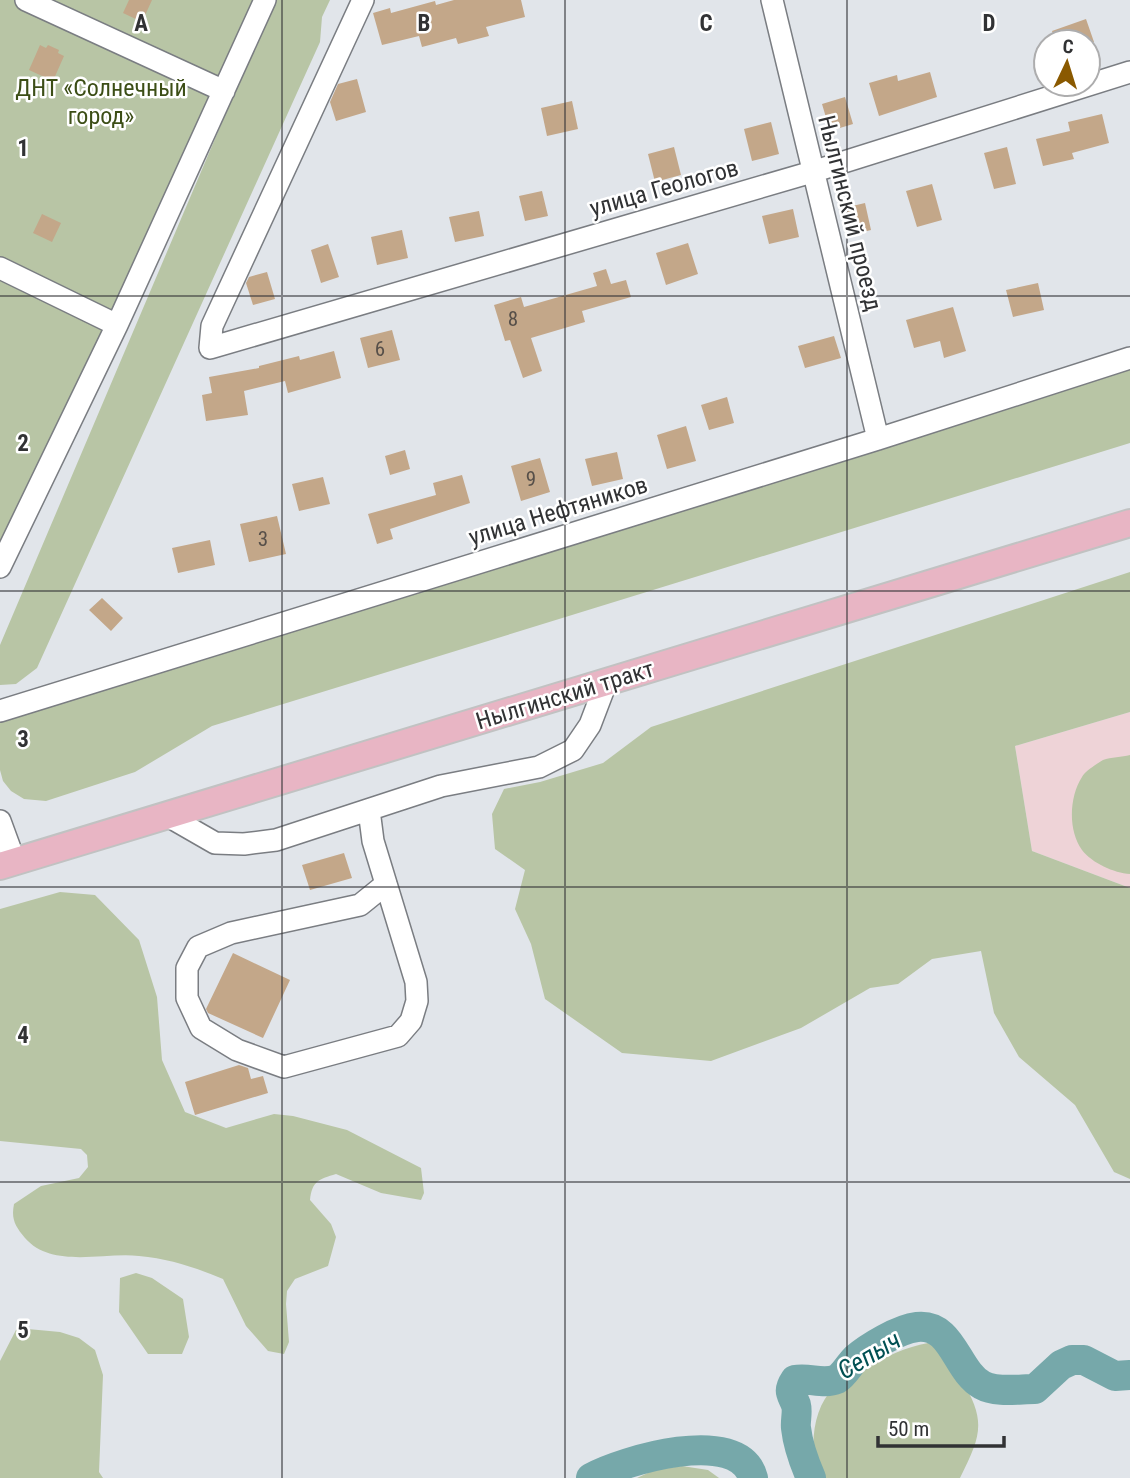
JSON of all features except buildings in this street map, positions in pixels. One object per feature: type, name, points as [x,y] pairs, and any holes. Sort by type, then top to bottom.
[{"type":"main road","name":"Нылгинский тракт","points":[[7,864],[1130,523]]},
{"type":"street","points":[[26,0],[224,91]]},
{"type":"street","points":[[0,567],[117,325],[265,0]]},
{"type":"street","name":"улица Геологов","points":[[363,0],[212,326],[210,348],[812,172],[1130,72]]},
{"type":"street","name":"Нылгинский проезд","points":[[772,0],[877,439]]},
{"type":"street","points":[[0,268],[117,325]]},
{"type":"street","name":"улица Нефтяников","points":[[0,712],[1130,358]]},
{"type":"street","points":[[168,816],[215,843],[244,844],[276,840],[440,786],[539,767],[573,750],[590,725],[607,683]]},
{"type":"street","points":[[369,810],[373,841],[416,982],[417,1001],[411,1021],[398,1036],[284,1067],[237,1050],[201,1028],[187,998],[187,968],[198,947],[231,933],[360,905],[386,884]]},
{"type":"street","points":[[0,821],[7,864]]},
{"type":"shaded area","points":[[1130,712],[1130,888],[1032,851],[1015,746]]},
{"type":"green space","name":"ДНТ «Солнечный город»","points":[[0,0],[258,0],[0,573]]},
{"type":"green space","points":[[274,0],[330,0],[322,17],[320,42],[37,668],[16,684],[0,685],[0,645]]},
{"type":"green space","points":[[1130,365],[1130,443],[212,726],[135,772],[46,801],[24,799],[11,791],[3,781],[0,770],[0,720]]},
{"type":"green space","points":[[1130,572],[1130,712],[1015,746],[1032,851],[1130,888],[1130,1179],[1114,1172],[1075,1105],[1019,1057],[994,1013],[981,951],[932,959],[898,984],[870,988],[801,1028],[711,1061],[622,1053],[545,999],[531,944],[515,909],[525,870],[495,849],[492,814],[504,789],[540,782],[603,763],[651,727]]},
{"type":"green space","points":[[1130,755],[1130,874],[1117,872],[1086,855],[1077,842],[1072,814],[1078,785],[1086,772],[1103,760]]},
{"type":"green space","points":[[60,892],[95,895],[139,940],[157,997],[162,1060],[185,1112],[226,1128],[274,1114],[293,1116],[347,1130],[421,1168],[424,1193],[421,1200],[381,1193],[336,1174],[321,1179],[315,1185],[310,1200],[331,1224],[336,1237],[328,1266],[295,1279],[287,1291],[289,1342],[284,1354],[268,1351],[246,1326],[223,1279],[182,1264],[150,1257],[79,1257],[49,1253],[36,1248],[16,1226],[14,1204],[41,1186],[79,1178],[88,1167],[87,1155],[81,1149],[0,1141],[0,909]]},
{"type":"green space","points":[[136,1273],[152,1278],[183,1299],[189,1337],[182,1354],[148,1354],[119,1312],[120,1278]]},
{"type":"green space","points":[[17,1328],[60,1332],[79,1338],[95,1350],[103,1375],[99,1472],[103,1478],[0,1478],[0,1361]]},
{"type":"green space","points":[[928,1343],[951,1362],[975,1406],[978,1418],[973,1451],[960,1478],[818,1478],[814,1429],[821,1406],[835,1386],[882,1359],[904,1349]]},
{"type":"green space","points":[[682,1466],[708,1470],[719,1478],[637,1478],[654,1470]]},
{"type":"waterway","name":"Сепыч","points":[[811,1478],[797,1435],[797,1408],[791,1390],[795,1380],[837,1379],[868,1349],[910,1328],[929,1328],[939,1332],[973,1378],[994,1389],[1035,1389],[1061,1365],[1072,1360],[1084,1360],[1115,1376],[1130,1375]]},
{"type":"waterway","name":"Сепыч","points":[[591,1478],[627,1463],[678,1452],[704,1450],[726,1453],[743,1462],[753,1478]]}]
